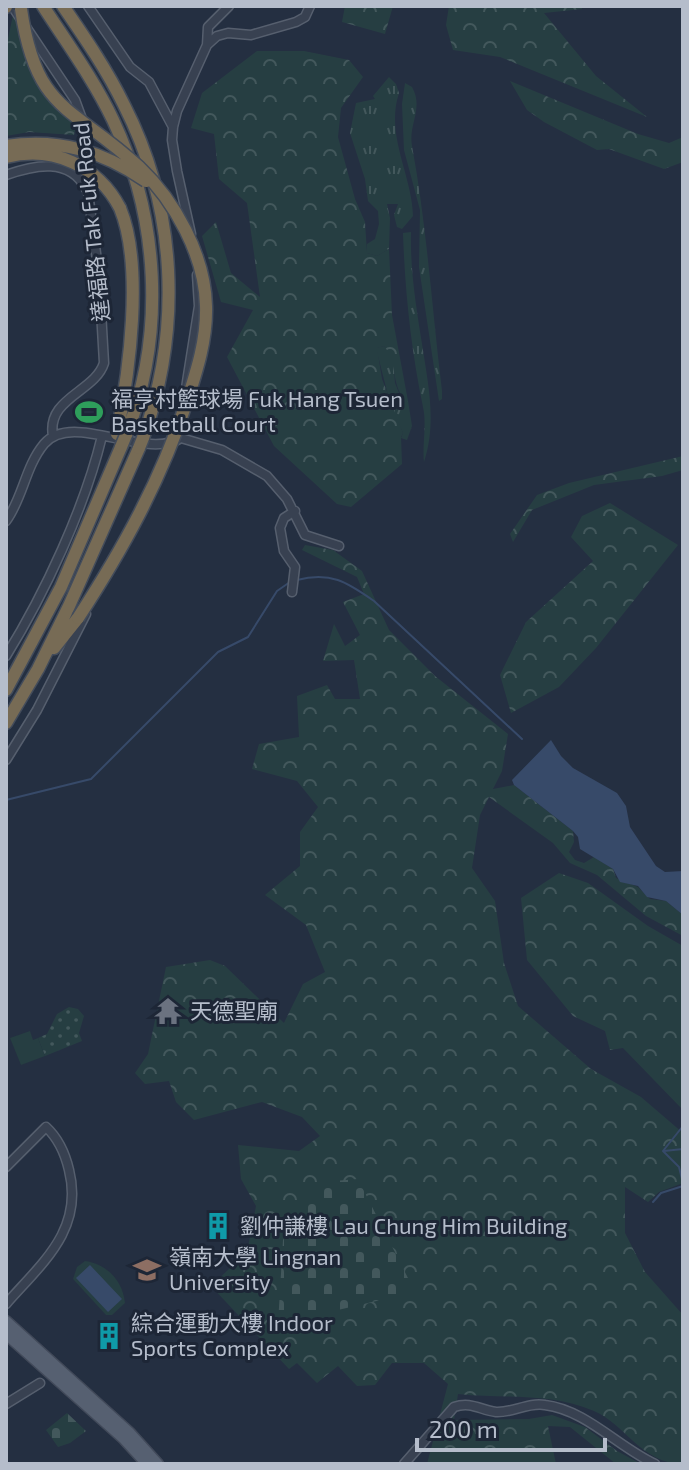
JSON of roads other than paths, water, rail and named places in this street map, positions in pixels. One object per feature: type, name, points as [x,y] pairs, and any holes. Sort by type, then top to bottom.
[{"type":"highway","points":[[20,6],[31,59],[50,94],[69,113],[142,169],[159,191],[183,224],[199,262],[206,297],[203,345],[165,464],[128,537],[78,618],[38,669]]},
{"type":"highway","points":[[6,690],[61,587],[107,481],[142,384],[151,333],[152,275],[145,215],[130,161],[113,120],[43,6]]},
{"type":"highway","points":[[6,723],[38,669],[124,485],[158,387],[168,334],[169,273],[163,221],[153,178],[133,122],[63,6]]},
{"type":"highway","points":[[6,146],[44,143],[88,150],[159,191]]},
{"type":"highway","points":[[6,157],[33,153],[69,160],[100,180],[120,208],[128,233],[132,273],[130,346],[120,440]]},
{"type":"main road","points":[[6,1321],[130,1433],[158,1464]]},
{"type":"main road","points":[[6,1334],[124,1439],[147,1464]]},
{"type":"street","name":"達福路 Tak Fuk Road","points":[[6,521],[30,465],[53,436],[53,422],[61,408],[72,395],[99,375],[104,363],[99,276],[88,192],[86,130],[75,100],[12,6]]},
{"type":"street","points":[[88,6],[130,67],[149,82],[173,127]]},
{"type":"street","points":[[181,438],[199,306],[197,264],[177,171],[173,127],[177,111],[207,45],[208,27],[229,6]]},
{"type":"street","points":[[207,45],[217,36],[228,33],[251,35],[296,22],[305,17],[310,6]]},
{"type":"street","points":[[6,175],[34,165],[54,165],[82,181],[88,192]]},
{"type":"street","points":[[53,436],[69,432],[158,444],[181,438],[222,450],[267,476],[295,511],[305,535],[339,546]]},
{"type":"street","points":[[6,656],[43,587],[89,486],[102,436]]},
{"type":"street","points":[[292,592],[295,567],[284,551],[280,528],[284,518],[295,511]]},
{"type":"street","points":[[6,760],[57,673],[96,589]]},
{"type":"street","points":[[6,1167],[46,1127],[63,1152],[73,1201],[62,1237],[6,1304]]},
{"type":"street","points":[[6,1404],[40,1383]]},
{"type":"street","points":[[404,1464],[445,1414],[454,1407],[472,1404],[500,1412],[536,1404],[571,1412],[655,1464]]},
{"type":"water","points":[[551,740],[573,768],[617,793],[626,806],[630,827],[656,866],[665,872],[683,871],[683,915],[666,901],[647,897],[638,886],[620,882],[613,869],[580,849],[578,837],[573,831],[514,785],[512,780]]},
{"type":"water","points":[[90,1265],[122,1299],[108,1312],[76,1278]]},
{"type":"waterway","points":[[297,580],[319,577],[338,580],[374,601],[522,739]]},
{"type":"waterway","points":[[6,800],[91,779],[218,652],[248,637],[277,591],[290,582]]},
{"type":"waterway","points":[[683,1126],[663,1151],[679,1167],[683,1183]]},
{"type":"waterway","points":[[664,1151],[683,1149]]},
{"type":"waterway","points":[[653,1202],[661,1193],[683,1186]]},
{"type":"place","name":"福亨村籃球場 Fuk Hang Tsuen Basketball Court","points":[[89,412]]},
{"type":"place","name":"天德聖廟","points":[[168,1011]]},
{"type":"place","name":"劉仲謙樓 Lau Chung Him Building","points":[[218,1226]]},
{"type":"place","name":"嶺南大學 Lingnan University","points":[[147,1270]]},
{"type":"place","name":"綜合運動大樓 Indoor Sports Complex","points":[[109,1336]]}]
